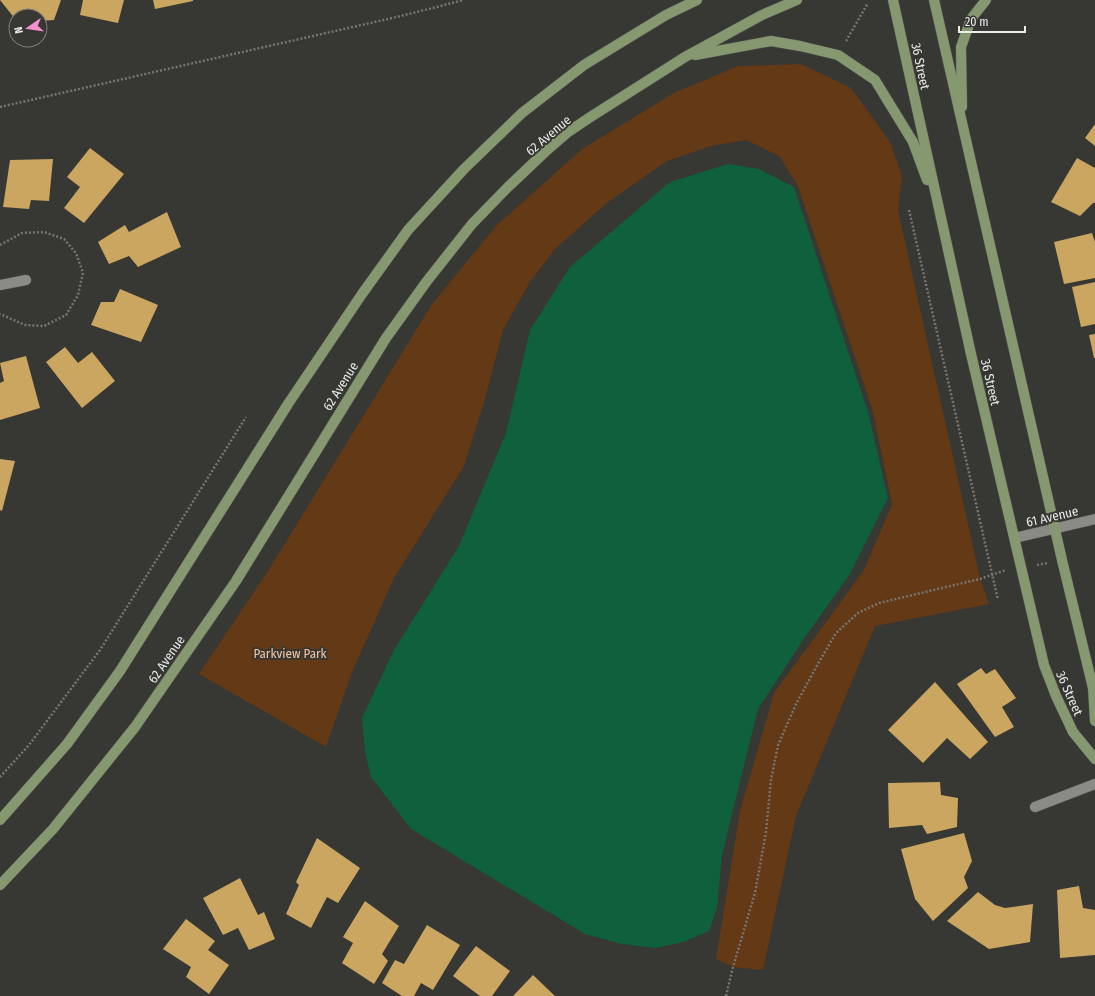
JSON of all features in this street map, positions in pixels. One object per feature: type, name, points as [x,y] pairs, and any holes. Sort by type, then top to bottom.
[{"type":"main road","points":[[0,820],[67,744],[120,671],[292,398],[366,288],[408,230],[464,169],[522,113],[584,65],[666,15],[697,0]]},
{"type":"main road","name":"62 Avenue","points":[[0,885],[53,829],[135,727],[236,581],[386,338],[427,281],[472,224],[508,187],[568,132],[685,57],[762,14],[797,0]]},
{"type":"main road","name":"36 Street","points":[[893,0],[971,354],[1044,665],[1056,696],[1073,732],[1095,759]]},
{"type":"main road","name":"36 Street","points":[[934,0],[1062,560],[1093,688],[1095,721]]},
{"type":"main road","points":[[963,131],[961,47],[971,19],[986,0]]},
{"type":"main road","points":[[685,57],[771,41],[838,55],[875,80],[913,142],[940,214]]},
{"type":"street","points":[[0,285],[26,280]]},
{"type":"street","name":"61 Avenue","points":[[1015,538],[1095,519]]},
{"type":"street","points":[[1035,807],[1095,784]]},
{"type":"path","points":[[0,107],[401,16],[464,0]]},
{"type":"path","points":[[844,45],[868,3]]},
{"type":"path","points":[[909,210],[998,600]]},
{"type":"path","points":[[0,244],[22,233],[44,232],[64,239],[76,253],[83,273],[78,296],[66,315],[44,326],[25,325],[0,314]]},
{"type":"path","points":[[0,777],[29,745],[100,650],[246,417]]},
{"type":"path","points":[[1021,568],[1062,560]]},
{"type":"path","points":[[726,996],[755,893],[766,832],[771,780],[778,745],[796,704],[836,633],[858,613],[879,603],[1008,570]]},
{"type":"green space","name":"Parkview Park","points":[[801,64],[851,88],[890,142],[902,176],[898,210],[980,578],[989,604],[875,626],[796,816],[763,970],[733,967],[716,959],[740,811],[774,693],[864,570],[892,504],[873,412],[798,186],[779,156],[746,140],[711,146],[667,161],[608,202],[555,249],[530,282],[503,330],[485,399],[464,466],[394,578],[352,672],[326,747],[199,674],[268,571],[432,304],[497,225],[582,149],[674,93],[738,66]]},
{"type":"shaded area","points":[[728,164],[759,169],[794,187],[868,412],[888,498],[850,574],[805,637],[758,709],[722,855],[717,908],[709,931],[683,942],[656,948],[622,944],[585,934],[411,829],[371,777],[365,752],[362,718],[394,650],[459,546],[506,433],[530,330],[570,267],[670,182]]},
{"type":"building","points":[[0,0],[61,0],[54,20],[48,20],[48,8],[8,8],[8,10]]},
{"type":"building","points":[[83,0],[124,0],[118,23],[80,15]]},
{"type":"building","points":[[153,0],[193,0],[193,1],[155,9]]},
{"type":"building","points":[[1095,124],[1095,146],[1085,138]]},
{"type":"building","points":[[90,148],[124,174],[84,223],[64,208],[80,187],[67,177]]},
{"type":"building","points":[[1077,158],[1095,168],[1095,203],[1093,203],[1080,216],[1051,202]]},
{"type":"building","points":[[53,159],[49,201],[31,200],[29,209],[3,207],[10,160]]},
{"type":"building","points":[[167,212],[181,247],[138,267],[129,256],[109,264],[98,242],[125,225],[129,232]]},
{"type":"building","points":[[1092,233],[1095,242],[1095,278],[1064,284],[1054,242]]},
{"type":"building","points":[[1095,282],[1095,324],[1081,327],[1072,287]]},
{"type":"building","points":[[120,289],[158,305],[141,342],[91,325],[101,302],[114,302]]},
{"type":"building","points":[[1095,334],[1095,358],[1094,358],[1089,335]]},
{"type":"building","points":[[65,347],[78,363],[92,352],[115,381],[82,408],[46,362]]},
{"type":"building","points":[[26,356],[40,408],[0,420],[0,383],[4,381],[0,363]]},
{"type":"building","points":[[0,459],[15,461],[2,511],[0,510]]},
{"type":"building","points":[[981,668],[986,674],[995,669],[1016,698],[1002,707],[1014,727],[995,737],[957,684]]},
{"type":"building","points":[[935,682],[988,742],[970,759],[947,738],[923,763],[888,730]]},
{"type":"building","points":[[940,782],[941,795],[958,798],[957,827],[927,834],[922,825],[889,828],[888,783]]},
{"type":"building","points":[[964,833],[972,861],[964,877],[968,888],[933,921],[915,899],[901,849]]},
{"type":"building","points":[[317,838],[360,868],[338,903],[327,897],[311,928],[286,914],[299,885],[296,882]]},
{"type":"building","points":[[240,878],[258,915],[264,912],[275,939],[249,950],[238,928],[223,935],[203,898]]},
{"type":"building","points":[[1079,886],[1083,908],[1095,910],[1095,955],[1060,958],[1057,890]]},
{"type":"building","points":[[978,892],[995,905],[1005,908],[1033,904],[1030,942],[989,949],[947,921]]},
{"type":"building","points":[[365,901],[399,926],[382,954],[388,961],[374,984],[342,963],[353,943],[343,937]]},
{"type":"building","points":[[186,919],[215,941],[208,950],[229,965],[209,994],[186,977],[191,967],[163,949]]},
{"type":"building","points":[[427,925],[460,945],[433,990],[421,983],[414,996],[402,996],[382,983],[395,960],[404,964]]},
{"type":"building","points":[[476,946],[510,971],[492,996],[480,996],[453,976]]},
{"type":"building","points":[[533,975],[555,996],[513,996]]}]
